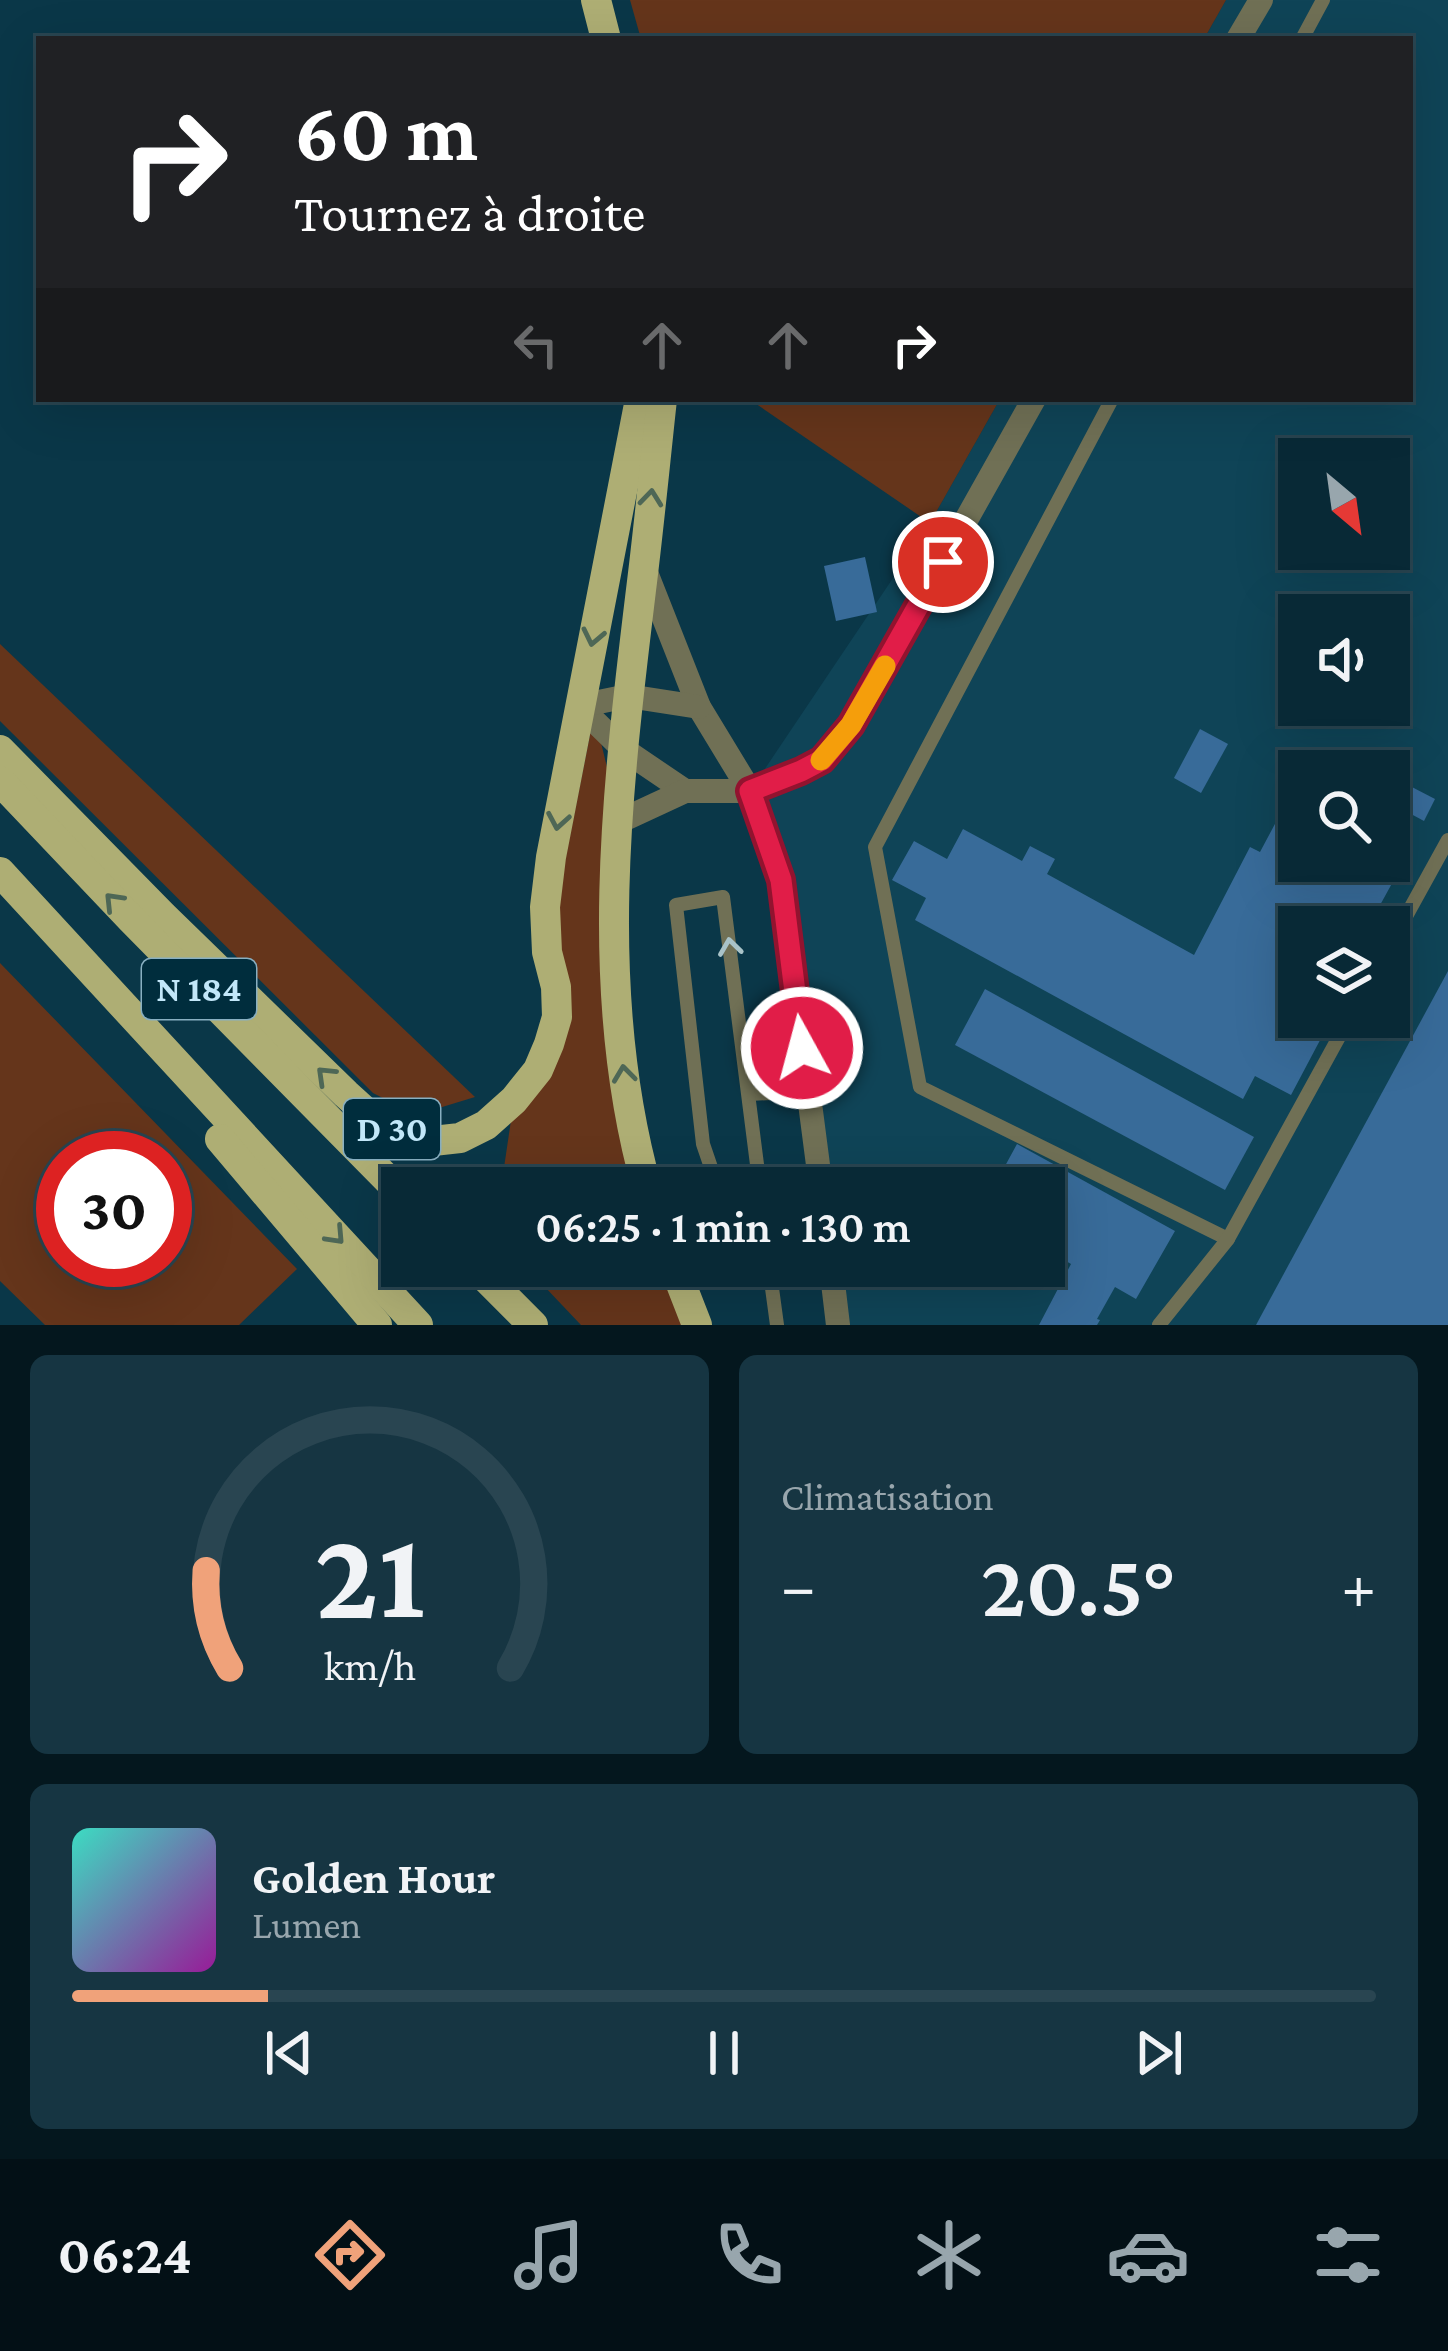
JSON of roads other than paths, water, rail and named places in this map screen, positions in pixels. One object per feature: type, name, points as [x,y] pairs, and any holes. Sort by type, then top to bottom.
[{"type":"main road","points":[[596,0],[605,36]]},
{"type":"main road","name":"D 30","points":[[0,750],[163,916],[379,1123],[433,1141],[460,1138],[486,1125],[538,1070],[556,1018],[545,907],[639,402]]},
{"type":"main road","points":[[641,1167],[632,1135],[615,999],[616,824],[662,402]]},
{"type":"main road","name":"N 184","points":[[0,782],[381,1173]]},
{"type":"main road","points":[[0,875],[377,1325]]},
{"type":"main road","name":"N 184","points":[[0,875],[418,1325]]},
{"type":"main road","points":[[495,1287],[532,1325]]},
{"type":"main road","points":[[682,1287],[697,1325]]},
{"type":"street","points":[[1240,36],[1261,0]]},
{"type":"street","points":[[616,824],[686,791],[750,791],[822,760],[851,725],[1032,402]]},
{"type":"street","points":[[644,568],[700,707],[750,791],[781,880],[818,1167]]},
{"type":"street","points":[[579,706],[628,696],[700,707]]},
{"type":"street","points":[[579,706],[623,748],[686,791]]},
{"type":"street","points":[[833,1287],[838,1325]]},
{"type":"lane","points":[[1304,36],[1323,0]]},
{"type":"lane","points":[[1110,402],[875,847],[920,1087],[1228,1239]]},
{"type":"lane","points":[[1410,909],[1448,840]]},
{"type":"lane","points":[[711,1167],[704,1144],[676,905],[723,897],[758,1167]]},
{"type":"lane","points":[[1160,1325],[1228,1239],[1338,1038]]},
{"type":"lane","points":[[750,1094],[808,1090]]},
{"type":"lane","points":[[771,1287],[777,1325]]}]
